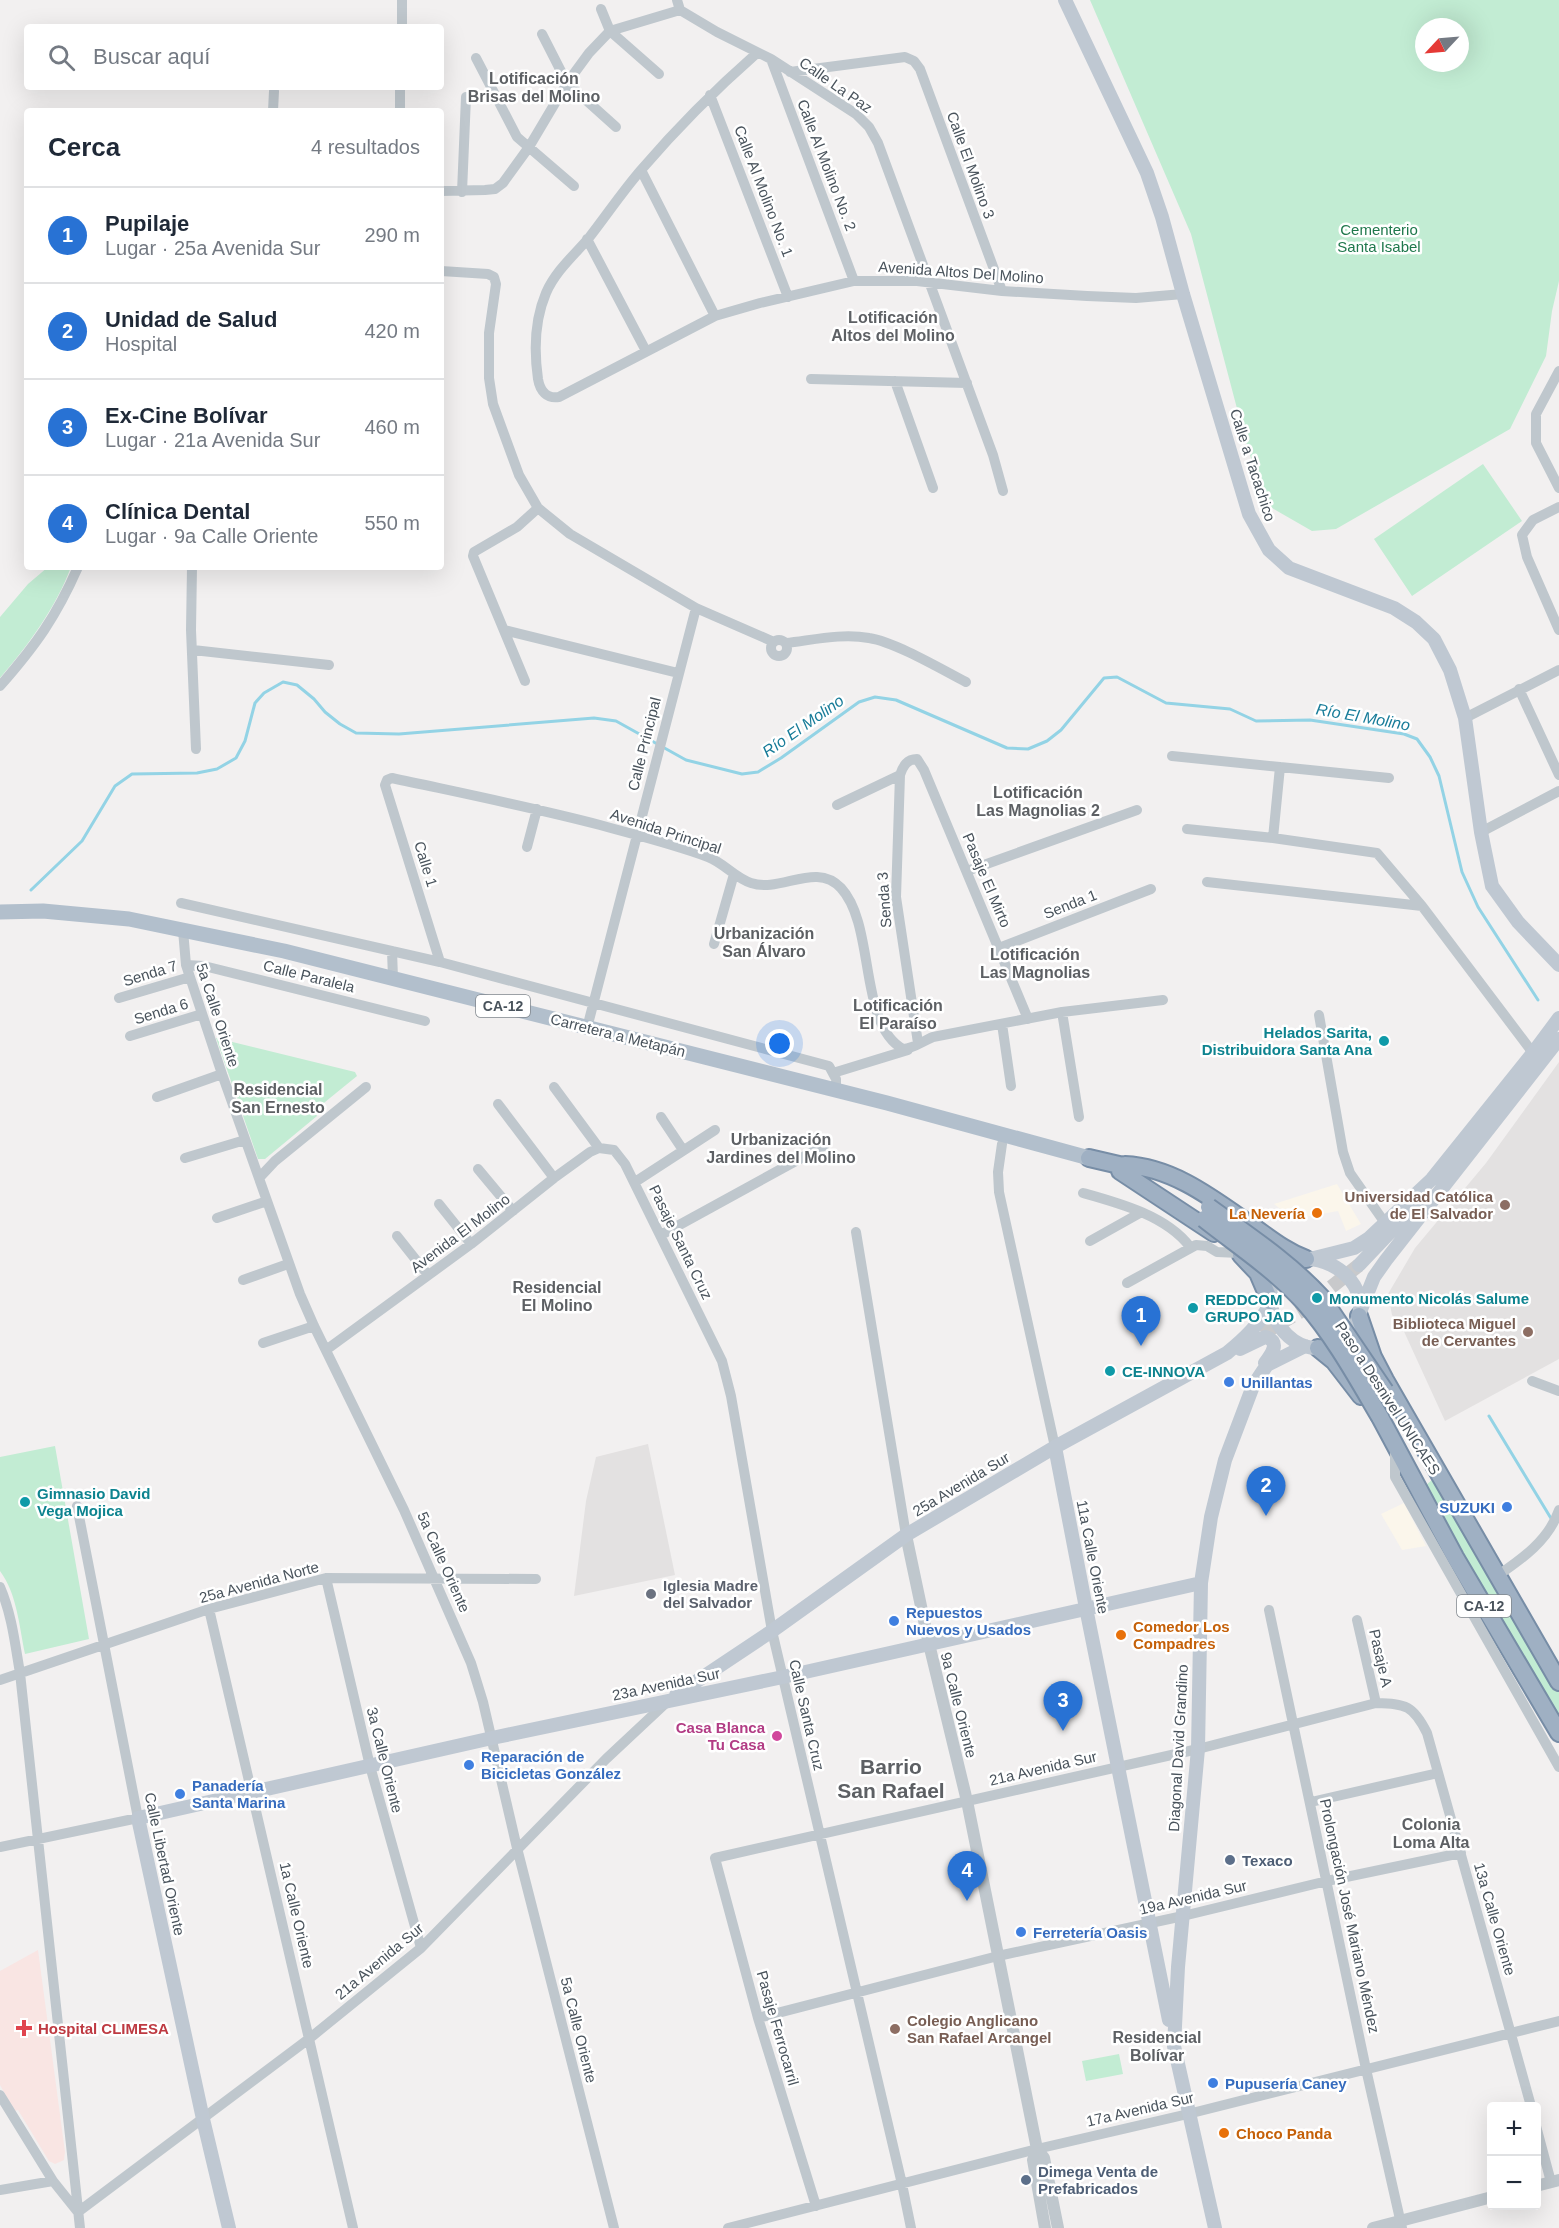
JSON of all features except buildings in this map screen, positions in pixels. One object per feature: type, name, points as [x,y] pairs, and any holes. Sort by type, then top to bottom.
[{"type":"highway","name":"Paso a Desnivel UNICAES","points":[[1089,1158],[1122,1168],[1294,1269],[1322,1298],[1385,1391],[1445,1487]]},
{"type":"highway","points":[[1122,1168],[1146,1168],[1179,1180],[1210,1196],[1280,1246],[1308,1259]]},
{"type":"highway","points":[[1228,1209],[1209,1219],[1258,1273],[1270,1303]]},
{"type":"highway","name":"Paso a Desnivel UNICAES","points":[[1209,1219],[1304,1301],[1348,1363],[1412,1478]]},
{"type":"highway","name":"CA-12","points":[[1360,1314],[1373,1357],[1445,1487],[1559,1682]]},
{"type":"highway","name":"CA-12","points":[[1312,1347],[1334,1361],[1357,1391],[1412,1478],[1455,1557],[1559,1733]]},
{"type":"main road","name":"Calle a Tacachico","points":[[1065,0],[1147,173],[1249,514],[1261,538],[1269,550],[1289,568],[1394,608],[1425,630],[1441,649],[1465,718],[1481,832],[1492,886],[1518,922],[1550,952],[1559,964]]},
{"type":"main road","name":"Carretera a Metapán","points":[[0,912],[43,911],[129,919],[284,951],[836,1090],[1001,1139],[1032,1142],[1089,1158]]},
{"type":"main road","points":[[1559,1018],[1432,1179],[1385,1223],[1354,1248],[1289,1264],[1277,1273],[1271,1287],[1270,1303],[1284,1332],[1296,1342],[1312,1347],[1330,1346],[1343,1339],[1353,1329],[1374,1277],[1386,1260],[1559,1039]]},
{"type":"main road","points":[[1359,1265],[1425,1193],[1432,1179]]},
{"type":"main road","points":[[1308,1259],[1328,1262],[1346,1275],[1355,1289],[1360,1314]]},
{"type":"main road","name":"25a Avenida Sur","points":[[670,1699],[772,1631],[906,1535],[1055,1447],[1221,1356],[1249,1335],[1259,1324],[1270,1303]]},
{"type":"main road","points":[[1221,1356],[1262,1334]]},
{"type":"main road","points":[[1221,1356],[1265,1337],[1269,1338],[1273,1342],[1273,1352],[1253,1386]]},
{"type":"main road","name":"Diagonal David Grandino","points":[[1188,2114],[1174,2046],[1176,1994],[1198,1749],[1201,1583],[1211,1517],[1225,1460],[1253,1386],[1267,1365],[1312,1347]]},
{"type":"main road","name":"11a Calle Oriente","points":[[1055,1447],[1174,2046]]},
{"type":"main road","name":"23a Avenida Sur","points":[[138,1818],[1201,1583]]},
{"type":"main road","name":"Calle Libertad Oriente","points":[[138,1818],[229,2228]]},
{"type":"main road","points":[[1188,2114],[1215,2228]]},
{"type":"street","points":[[402,0],[402,24]]},
{"type":"street","points":[[444,191],[495,189],[503,183],[529,147],[567,83],[589,53],[610,31],[678,5]]},
{"type":"street","name":"Calle La Paz","points":[[678,5],[717,32],[771,59],[856,114],[869,127],[878,143],[967,383],[993,455],[1003,491]]},
{"type":"street","points":[[601,9],[610,31],[659,74]]},
{"type":"street","points":[[542,34],[567,83],[616,127]]},
{"type":"street","points":[[646,351],[587,239],[640,170],[710,95],[757,52]]},
{"type":"street","name":"Calle El Molino 3","points":[[790,72],[905,57],[914,61],[920,69],[1002,291]]},
{"type":"street","points":[[476,58],[517,137],[574,186]]},
{"type":"street","name":"Calle Al Molino No. 2","points":[[771,59],[854,281]]},
{"type":"street","points":[[400,90],[400,108]]},
{"type":"street","points":[[273,108],[274,91]]},
{"type":"street","name":"Calle Al Molino No. 1","points":[[710,95],[788,297]]},
{"type":"street","points":[[462,192],[466,97]]},
{"type":"street","points":[[640,170],[715,316]]},
{"type":"street","name":"Avenida Altos Del Molino","points":[[587,239],[558,272],[540,308],[537,324],[538,377],[546,395],[552,398],[559,397],[715,316],[854,281],[929,283],[1002,291],[1136,298],[1183,294]]},
{"type":"street","points":[[444,271],[488,274],[494,277],[496,284],[489,333],[489,378],[493,404],[519,475],[538,508],[570,534],[696,608],[774,642],[780,640],[786,643],[849,636],[871,638],[966,682]]},
{"type":"street","points":[[1559,371],[1536,414],[1536,443],[1559,488]]},
{"type":"street","points":[[811,379],[967,383]]},
{"type":"street","points":[[895,381],[933,488]]},
{"type":"street","points":[[1559,507],[1533,520],[1522,535],[1527,557],[1559,630]]},
{"type":"street","points":[[525,681],[473,554],[524,523],[538,508]]},
{"type":"street","points":[[0,686],[30,652],[54,618],[77,570]]},
{"type":"street","points":[[192,570],[191,630],[196,749]]},
{"type":"street","name":"Calle Principal","points":[[587,1028],[696,608]]},
{"type":"street","points":[[504,630],[678,673]]},
{"type":"street","points":[[193,650],[329,665]]},
{"type":"street","points":[[1465,718],[1559,670]]},
{"type":"street","points":[[1520,689],[1559,775]]},
{"type":"street","points":[[1172,756],[1389,778]]},
{"type":"street","name":"Pasaje El Mirto","points":[[900,775],[907,762],[912,759],[917,759],[921,764],[1029,1019]]},
{"type":"street","points":[[1272,838],[1280,767]]},
{"type":"street","points":[[837,805],[900,775]]},
{"type":"street","name":"Senda 3","points":[[900,775],[896,897],[918,1043]]},
{"type":"street","name":"Avenida Principal","points":[[392,778],[537,809],[637,835],[708,857],[724,865],[747,882],[759,884],[820,876],[830,879],[842,889],[855,913],[879,1019],[897,1046],[905,1049]]},
{"type":"street","name":"Calle 1","points":[[392,778],[387,780],[385,785],[440,962]]},
{"type":"street","points":[[1481,832],[1559,792]]},
{"type":"street","points":[[526,847],[537,809]]},
{"type":"street","points":[[967,871],[1137,810]]},
{"type":"street","points":[[1187,829],[1377,853],[1422,906],[1533,1053]]},
{"type":"street","points":[[714,944],[734,874]]},
{"type":"street","points":[[1207,882],[1422,906]]},
{"type":"street","name":"Senda 1","points":[[999,948],[1151,889]]},
{"type":"street","points":[[181,903],[440,962],[828,1066],[836,1079],[836,1090]]},
{"type":"street","name":"5a Calle Oriente","points":[[183,930],[186,965],[288,1264],[314,1326],[385,1468],[471,1662],[614,2228]]},
{"type":"street","points":[[392,951],[393,978]]},
{"type":"street","name":"Calle Paralela","points":[[186,965],[204,966],[425,1021]]},
{"type":"street","name":"Senda 7","points":[[119,998],[190,977]]},
{"type":"street","points":[[833,1073],[905,1049],[933,1036],[1062,1012],[1163,1000]]},
{"type":"street","points":[[1062,1012],[1079,1117]]},
{"type":"street","name":"Senda 6","points":[[130,1036],[202,1014]]},
{"type":"street","points":[[1319,1015],[1342,1152],[1350,1173],[1385,1223]]},
{"type":"street","points":[[1002,1024],[1011,1086]]},
{"type":"street","points":[[157,1097],[222,1074]]},
{"type":"street","points":[[554,1087],[599,1148]]},
{"type":"street","points":[[260,1177],[275,1161],[366,1088]]},
{"type":"street","points":[[498,1104],[554,1178]]},
{"type":"street","points":[[661,1117],[683,1150]]},
{"type":"street","points":[[635,1182],[715,1130]]},
{"type":"street","name":"11a Calle Oriente","points":[[1001,1139],[999,1192],[1055,1447]]},
{"type":"street","points":[[185,1158],[245,1140]]},
{"type":"street","points":[[661,1235],[825,1145]]},
{"type":"street","name":"Pasaje Santa Cruz","points":[[599,1148],[614,1150],[635,1182],[717,1348]]},
{"type":"street","name":"Avenida El Molino","points":[[326,1350],[471,1244],[554,1178],[599,1148]]},
{"type":"street","points":[[478,1169],[513,1211]]},
{"type":"street","points":[[1083,1193],[1110,1200],[1140,1213],[1178,1234],[1190,1247]]},
{"type":"street","points":[[217,1218],[267,1201]]},
{"type":"street","points":[[439,1204],[471,1244]]},
{"type":"street","points":[[1090,1241],[1140,1213]]},
{"type":"street","name":"9a Calle Oriente","points":[[856,1232],[906,1535],[929,1644],[967,1801],[1037,2149],[1044,2158],[1058,2228]]},
{"type":"street","points":[[397,1236],[428,1275]]},
{"type":"street","points":[[1127,1283],[1190,1247],[1201,1245],[1217,1252],[1239,1253]]},
{"type":"street","points":[[243,1280],[288,1264]]},
{"type":"street","points":[[263,1343],[314,1326]]},
{"type":"street","name":"Calle Santa Cruz","points":[[717,1348],[731,1396],[772,1631],[911,2228]]},
{"type":"street","points":[[1532,1381],[1559,1391]]},
{"type":"street","points":[[1395,1454],[1395,1477],[1559,1767]]},
{"type":"street","name":"Calle Libertad Oriente","points":[[77,1506],[138,1818]]},
{"type":"street","points":[[1497,1576],[1523,1558],[1556,1525],[1559,1510]]},
{"type":"street","name":"25a Avenida Norte","points":[[0,1680],[209,1609],[326,1578],[536,1579]]},
{"type":"street","name":"3a Calle Oriente","points":[[326,1578],[370,1766],[421,1948]]},
{"type":"street","points":[[0,1587],[11,1619],[20,1673],[80,2228]]},
{"type":"street","name":"1a Calle Oriente","points":[[209,1609],[353,2228]]},
{"type":"street","name":"Prolongación José Mariano Méndez","points":[[1269,1610],[1366,2069],[1402,2224]]},
{"type":"street","name":"Pasaje A","points":[[1357,1620],[1376,1703]]},
{"type":"street","name":"21a Avenida Sur","points":[[78,2212],[310,2038],[421,1948],[606,1759],[670,1699]]},
{"type":"street","name":"21a Avenida Sur","points":[[715,1858],[1198,1749],[1376,1703]]},
{"type":"street","name":"13a Calle Oriente","points":[[1376,1703],[1406,1706],[1414,1711],[1427,1733],[1530,2102]]},
{"type":"street","points":[[1311,1802],[1438,1773]]},
{"type":"street","points":[[0,1847],[138,1818]]},
{"type":"street","name":"19a Avenida Sur","points":[[758,2018],[998,1956],[1461,1853]]},
{"type":"street","name":"Pasaje Ferrocarril","points":[[715,1858],[758,2018],[816,2206]]},
{"type":"street","name":"17a Avenida Sur","points":[[728,2228],[771,2223],[816,2206],[1037,2149],[1188,2114],[1559,2021]]},
{"type":"street","points":[[0,2095],[53,2181],[78,2212]]},
{"type":"street","points":[[1541,2140],[1555,2181]]},
{"type":"street","name":"9a Calle Oriente","points":[[1037,2149],[1033,2160],[1045,2228]]},
{"type":"street","points":[[0,2190],[53,2181]]},
{"type":"street","points":[[1373,2228],[1402,2224],[1487,2198]]},
{"type":"shaded area","name":"Universidad Católica de El Salvador","points":[[1559,1062],[1559,1359],[1445,1421],[1401,1325],[1392,1315],[1388,1294],[1415,1248],[1486,1163]]},
{"type":"shaded area","points":[[1337,1184],[1361,1224],[1346,1231],[1338,1211],[1293,1219],[1274,1204]]},
{"type":"shaded area","points":[[648,1444],[675,1575],[574,1596],[586,1501],[596,1457]]},
{"type":"shaded area","points":[[1404,1503],[1426,1546],[1402,1550],[1381,1514]]},
{"type":"shaded area","name":"Hospital CLIMESA","points":[[38,1950],[65,2152],[64,2160],[55,2164],[49,2161],[0,2085],[0,1971]]},
{"type":"green space","name":"Cementerio Santa Isabel","points":[[1090,0],[1559,0],[1559,281],[1546,356],[1510,429],[1336,529],[1312,531],[1265,504],[1244,435],[1191,234]]},
{"type":"green space","points":[[1483,464],[1522,521],[1412,596],[1374,539]]},
{"type":"green space","points":[[44,570],[70,570],[40,626],[0,678],[0,617],[28,584]]},
{"type":"green space","points":[[216,1038],[355,1072],[357,1076],[314,1111],[317,1116],[265,1159],[258,1159]]},
{"type":"green space","points":[[55,1446],[89,1639],[25,1654],[14,1600],[0,1571],[0,1457]]},
{"type":"green space","points":[[1433,1479],[1559,1691],[1559,1721],[1425,1486]]},
{"type":"green space","points":[[1119,2054],[1123,2074],[1086,2081],[1082,2061]]},
{"type":"waterway","name":"Río El Molino","points":[[31,890],[82,841],[115,786],[132,774],[197,773],[217,769],[236,758],[245,741],[255,703],[264,693],[283,682],[297,685],[325,712],[356,733],[399,734],[594,718],[616,721],[686,760],[742,774],[758,772],[859,702],[875,697],[896,700],[1007,748],[1028,749],[1047,741],[1061,730],[1104,678],[1117,677],[1166,703],[1230,709],[1256,721],[1310,720],[1404,734],[1417,739],[1430,757],[1439,776],[1462,872],[1478,907],[1538,1000]]},
{"type":"waterway","points":[[1489,1416],[1552,1520]]},
{"type":"tunnel","points":[[1262,1334],[1301,1311],[1359,1265]]},
{"type":"place","name":"Helados Sarita, Distribuidora Santa Ana","points":[[1384,1041]]},
{"type":"place","name":"Universidad Católica de El Salvador","points":[[1505,1205]]},
{"type":"place","name":"La Nevería","points":[[1317,1213]]},
{"type":"place","name":"Monumento Nicolás Salume","points":[[1317,1298]]},
{"type":"place","name":"REDDCOM GRUPO JAD","points":[[1193,1308]]},
{"type":"place","name":"Biblioteca Miguel de Cervantes","points":[[1528,1332]]},
{"type":"place","name":"Pupilaje","points":[[1141,1346]]},
{"type":"place","name":"CE-INNOVA","points":[[1110,1371]]},
{"type":"place","name":"Unillantas","points":[[1229,1382]]},
{"type":"place","name":"Gimnasio David Vega Mojica","points":[[25,1502]]},
{"type":"place","name":"SUZUKI","points":[[1507,1507]]},
{"type":"place","name":"Unidad de Salud","points":[[1266,1516]]},
{"type":"place","name":"Iglesia Madre del Salvador","points":[[651,1594]]},
{"type":"place","name":"Repuestos Nuevos y Usados","points":[[894,1621]]},
{"type":"place","name":"Comedor Los Compadres","points":[[1121,1635]]},
{"type":"place","name":"Ex-Cine Bolívar","points":[[1063,1731]]},
{"type":"place","name":"Casa Blanca Tu Casa","points":[[777,1736]]},
{"type":"place","name":"Reparación de Bicicletas González","points":[[469,1765]]},
{"type":"place","name":"Panadería Santa Marina","points":[[180,1794]]},
{"type":"place","name":"Texaco","points":[[1230,1860]]},
{"type":"place","name":"Clínica Dental","points":[[967,1901]]},
{"type":"place","name":"Ferretería Oasis","points":[[1021,1932]]},
{"type":"place","name":"Hospital CLIMESA","points":[[24,2028]]},
{"type":"place","name":"Colegio Anglicano San Rafael Arcangel","points":[[895,2029]]},
{"type":"place","name":"Pupusería Caney","points":[[1213,2083]]},
{"type":"place","name":"Choco Panda","points":[[1224,2133]]},
{"type":"place","name":"Dimega Venta de Prefabricados","points":[[1026,2180]]},
{"type":"district","name":"Lotificación Brisas del Molino","points":[[534,87]]},
{"type":"district","name":"Lotificación Altos del Molino","points":[[893,326]]},
{"type":"district","name":"Lotificación Las Magnolias 2","points":[[1038,801]]},
{"type":"district","name":"Urbanización San Álvaro","points":[[764,942]]},
{"type":"district","name":"Lotificación Las Magnolias","points":[[1035,963]]},
{"type":"district","name":"Lotificación El Paraíso","points":[[898,1014]]},
{"type":"district","name":"Residencial San Ernesto","points":[[278,1098]]},
{"type":"district","name":"Urbanización Jardines del Molino","points":[[781,1148]]},
{"type":"district","name":"Residencial El Molino","points":[[557,1296]]},
{"type":"district","name":"Barrio San Rafael","points":[[891,1778]]},
{"type":"district","name":"Colonia Loma Alta","points":[[1431,1833]]},
{"type":"district","name":"Residencial Bolívar","points":[[1157,2046]]}]
